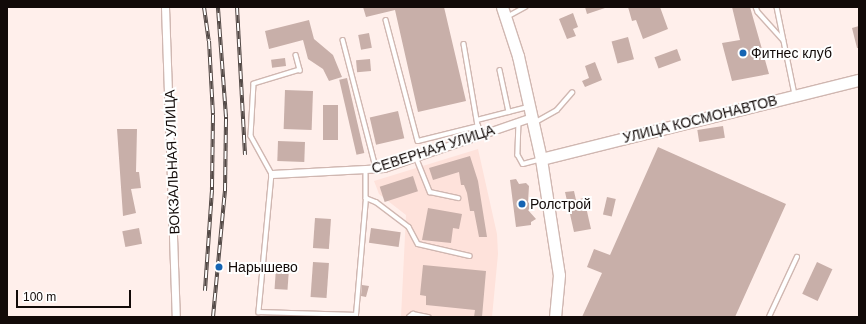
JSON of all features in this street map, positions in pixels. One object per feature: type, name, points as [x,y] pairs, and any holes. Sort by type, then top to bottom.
[{"type":"main road","points":[[504,12],[541,159],[559,275],[555,317]]},
{"type":"main road","name":"УЛИЦА КОСМОНАВТОВ","points":[[541,159],[859,80]]},
{"type":"street","name":"ВОКЗАЛЬНАЯ УЛИЦА","points":[[165,7],[176,317]]},
{"type":"street","name":"СЕВЕРНАЯ УЛИЦА","points":[[366,170],[376,169],[416,157],[519,122],[531,116]]},
{"type":"street","points":[[272,174],[366,170]]},
{"type":"lane","points":[[504,12],[525,7]]},
{"type":"lane","points":[[756,7],[758,12],[784,40]]},
{"type":"lane","points":[[777,7],[795,96]]},
{"type":"lane","points":[[386,20],[418,141],[478,126]]},
{"type":"lane","points":[[342,40],[376,169]]},
{"type":"lane","points":[[464,44],[478,126],[483,134]]},
{"type":"lane","points":[[258,317],[272,174],[252,136],[254,84],[300,70],[296,55]]},
{"type":"lane","points":[[500,70],[509,112]]},
{"type":"lane","points":[[477,120],[509,112],[531,116],[557,110],[572,93]]},
{"type":"lane","points":[[519,122],[518,155],[523,164],[541,159]]},
{"type":"lane","points":[[416,157],[430,192],[458,198]]},
{"type":"lane","name":"СЕВЕРНАЯ УЛИЦА","points":[[259,312],[356,315],[366,198],[366,170]]},
{"type":"lane","points":[[366,198],[376,202],[409,227],[418,244],[470,256]]},
{"type":"lane","points":[[770,317],[797,257]]},
{"type":"lane","points":[[410,317],[413,314],[429,317]]},
{"type":"shaded area","points":[[478,149],[497,234],[498,254],[492,317],[401,317],[406,215],[379,194],[374,181]]},
{"type":"building","points":[[363,7],[444,7],[466,101],[418,112],[395,10],[366,17]]},
{"type":"building","points":[[585,7],[605,7],[605,8],[587,14]]},
{"type":"building","points":[[628,7],[660,7],[668,29],[643,39],[636,20],[632,21]]},
{"type":"building","name":"Фитнес клуб","points":[[732,7],[750,7],[769,74],[732,81],[722,43],[740,40]]},
{"type":"building","points":[[573,13],[578,27],[573,29],[576,36],[567,39],[559,19]]},
{"type":"building","points":[[309,20],[314,39],[333,55],[342,77],[329,81],[323,69],[308,59],[303,40],[269,49],[265,31]]},
{"type":"building","points":[[859,26],[859,48],[857,48],[852,28]]},
{"type":"building","points":[[369,33],[372,48],[361,50],[358,35]]},
{"type":"building","points":[[628,37],[634,59],[618,64],[612,41]]},
{"type":"building","points":[[677,49],[681,60],[659,68],[654,57]]},
{"type":"building","points":[[285,58],[286,66],[272,68],[271,60]]},
{"type":"building","points":[[370,59],[371,71],[357,72],[356,60]]},
{"type":"building","points":[[595,62],[602,80],[585,87],[582,81],[589,78],[585,66]]},
{"type":"building","points":[[347,78],[364,153],[357,155],[339,80]]},
{"type":"building","points":[[285,90],[313,91],[312,130],[284,129]]},
{"type":"building","points":[[323,105],[338,105],[338,140],[323,140]]},
{"type":"building","points":[[398,111],[404,138],[376,145],[370,118]]},
{"type":"building","points":[[723,126],[725,138],[699,142],[697,130]]},
{"type":"building","points":[[117,129],[137,129],[136,172],[139,172],[141,188],[131,189],[136,213],[123,216]]},
{"type":"building","points":[[278,141],[305,142],[304,162],[277,161]]},
{"type":"building","points":[[658,147],[786,204],[735,317],[582,317],[602,273],[587,267],[594,249],[610,255]]},
{"type":"building","points":[[470,156],[478,181],[487,237],[479,237],[474,211],[470,211],[467,193],[464,185],[461,185],[459,172],[433,180],[429,168]]},
{"type":"building","points":[[413,176],[418,191],[385,202],[380,187]]},
{"type":"building","name":"Ролстрой","points":[[516,179],[519,184],[526,183],[529,186],[528,202],[532,207],[528,210],[536,219],[531,222],[531,225],[516,227],[510,180]]},
{"type":"building","points":[[574,191],[576,200],[584,198],[591,229],[574,232],[565,192]]},
{"type":"building","points":[[607,197],[616,199],[612,217],[603,215]]},
{"type":"building","points":[[428,208],[462,214],[459,229],[453,228],[451,243],[422,240]]},
{"type":"building","points":[[315,218],[331,219],[329,249],[313,248]]},
{"type":"building","points":[[139,228],[142,244],[125,247],[122,231]]},
{"type":"building","points":[[371,228],[401,232],[399,247],[369,243]]},
{"type":"building","points":[[313,262],[329,263],[327,298],[311,297]]},
{"type":"building","points":[[817,262],[832,269],[818,301],[802,294]]},
{"type":"building","points":[[423,265],[486,271],[482,317],[474,317],[475,310],[426,305],[426,296],[420,295]]},
{"type":"building","points":[[276,268],[289,269],[288,290],[275,289]]},
{"type":"building","points":[[362,285],[369,286],[366,297],[361,296]]},
{"type":"railway","points":[[204,7],[209,41],[213,115],[212,190],[205,291]]},
{"type":"railway","points":[[213,317],[225,191],[226,117],[218,7]]},
{"type":"railway","points":[[237,7],[245,155]]},
{"type":"place","name":"Фитнес клуб","points":[[743,53]]},
{"type":"place","name":"Ролстрой","points":[[522,204]]},
{"type":"place","name":"Нарышево","points":[[219,267]]}]
